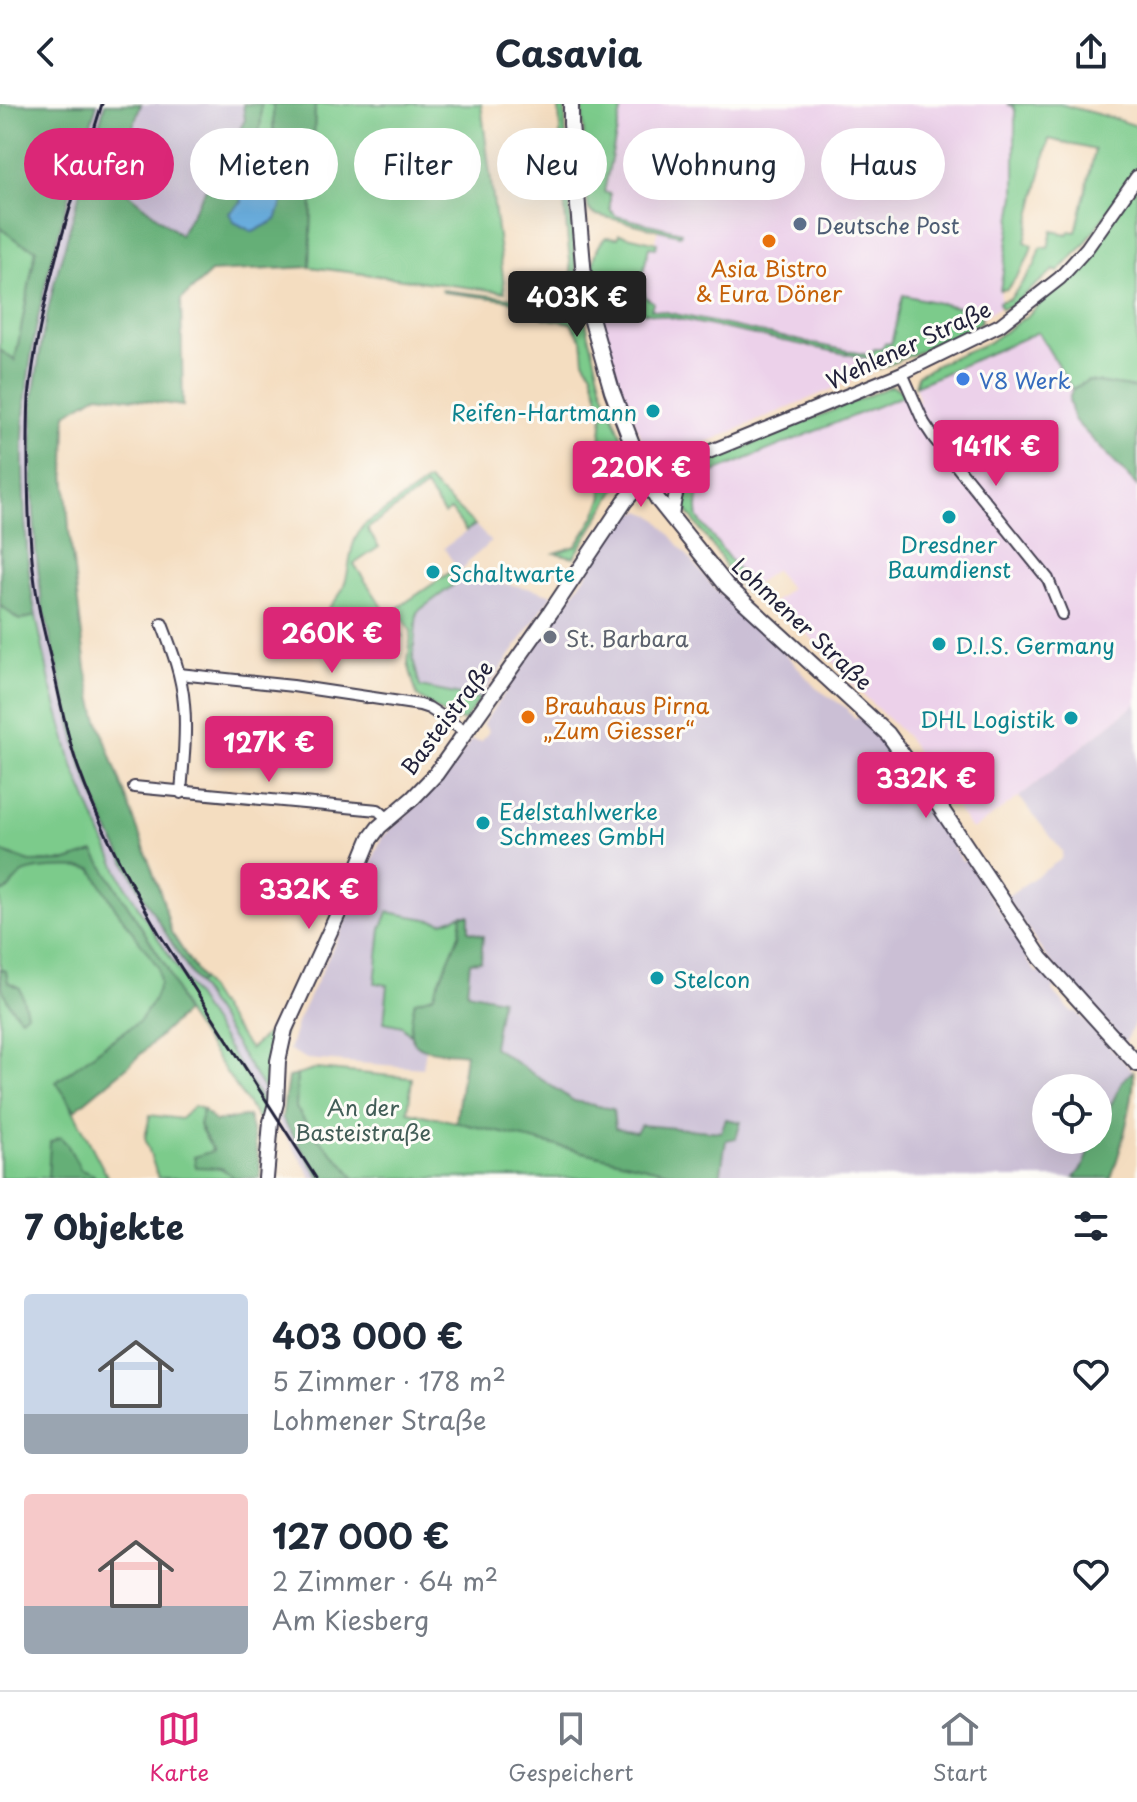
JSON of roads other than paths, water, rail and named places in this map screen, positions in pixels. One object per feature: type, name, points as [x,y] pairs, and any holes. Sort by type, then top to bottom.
[{"type":"main road","name":"Lohmener Straße","points":[[571,104],[586,300],[612,391],[645,478],[658,500],[727,586],[888,734],[1041,958],[1137,1064]]},
{"type":"main road","name":"Basteistraße","points":[[266,1178],[278,1061],[285,1029],[370,839],[436,774],[625,501],[645,478]]},
{"type":"street","name":"Wehlener Straße","points":[[645,478],[902,373],[988,332],[1060,278],[1087,248],[1137,177]]},
{"type":"street","points":[[902,373],[924,423],[1048,579],[1062,614]]},
{"type":"street","points":[[672,517],[675,493],[683,474],[699,456]]},
{"type":"street","points":[[162,624],[179,674],[184,701],[181,793]]},
{"type":"street","points":[[179,674],[293,686],[420,705],[466,732]]},
{"type":"street","points":[[134,787],[378,810],[388,819]]},
{"type":"water","points":[[283,200],[276,220],[253,232],[234,222],[229,213],[242,202]]},
{"type":"railway","points":[[102,104],[49,285],[29,397],[30,527],[40,611],[74,756],[115,853],[160,935],[316,1178]]},
{"type":"place","name":"Deutsche Post","points":[[800,224]]},
{"type":"place","name":"Asia Bistro & Eura Döner","points":[[769,241]]},
{"type":"place","name":"V8 Werk","points":[[963,379]]},
{"type":"place","name":"Reifen-Hartmann","points":[[653,411]]},
{"type":"place","name":"Dresdner Baumdienst","points":[[949,517]]},
{"type":"place","name":"Schaltwarte","points":[[433,572]]},
{"type":"place","name":"St. Barbara","points":[[550,637]]},
{"type":"place","name":"D.I.S. Germany","points":[[939,644]]},
{"type":"place","name":"Brauhaus Pirna „Zum Giesser“","points":[[528,717]]},
{"type":"place","name":"DHL Logistik","points":[[1071,718]]},
{"type":"place","name":"Edelstahlwerke Schmees GmbH","points":[[483,823]]},
{"type":"place","name":"Stelcon","points":[[657,978]]},
{"type":"park label","name":"An der Basteistraße","points":[[363,1118]]}]
